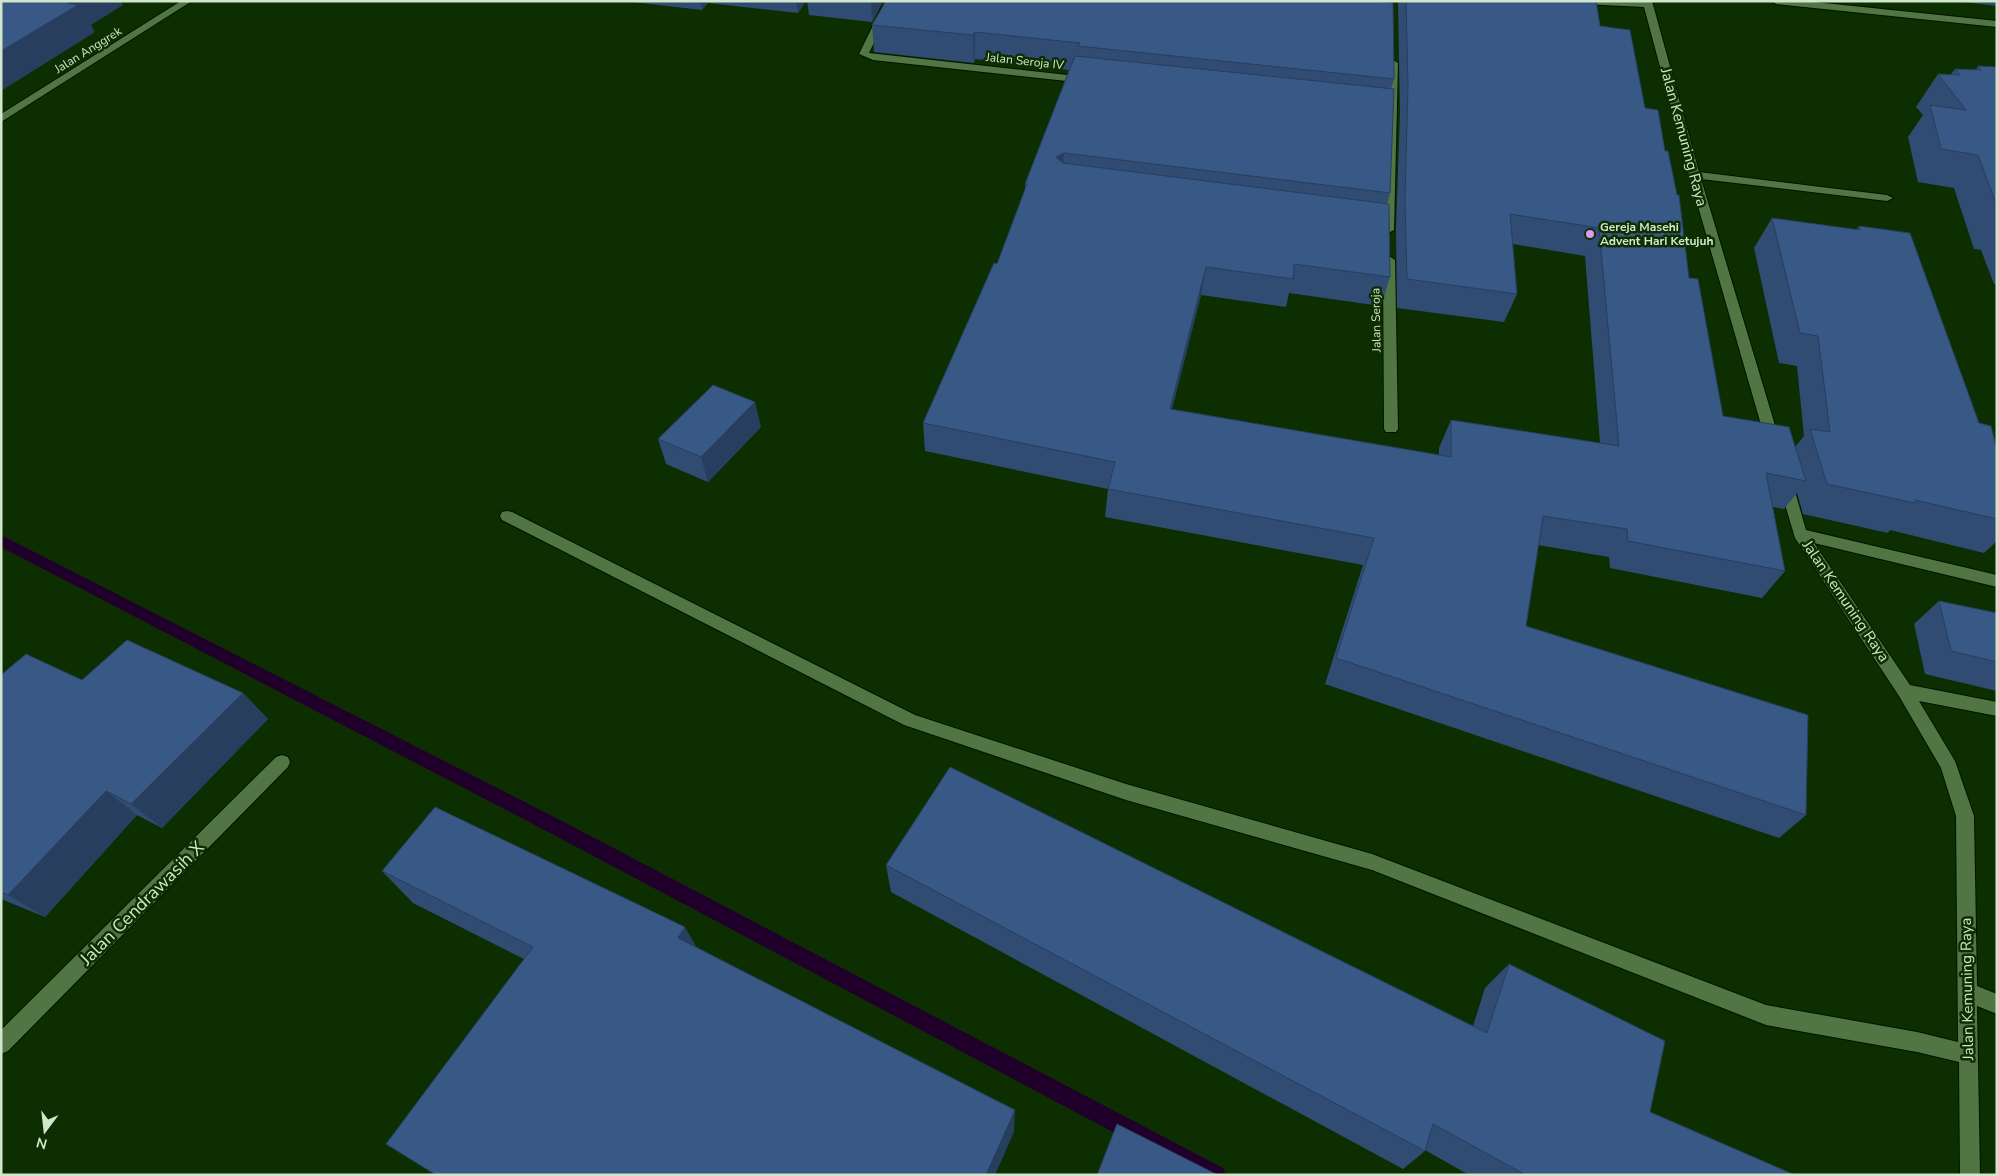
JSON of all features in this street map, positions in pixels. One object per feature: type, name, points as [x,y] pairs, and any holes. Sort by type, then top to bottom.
[{"type":"street","name":"Jalan Anggrek","points":[[1,119],[188,1]]},
{"type":"street","name":"Jalan Seroja IV","points":[[890,1],[864,54],[873,57],[1099,81]]},
{"type":"street","points":[[1582,1],[1647,3]]},
{"type":"street","points":[[1776,1],[1997,24]]},
{"type":"street","name":"Jalan Kemuning Raya","points":[[1647,3],[1694,176],[1800,534],[1905,691],[1949,766],[1965,816],[1970,1175]]},
{"type":"street","name":"Jalan Seroja","points":[[1391,429],[1386,235],[1388,112],[1393,55]]},
{"type":"street","points":[[1694,176],[1887,198]]},
{"type":"street","points":[[507,516],[910,720],[1126,792],[1372,862],[1766,1015],[1917,1042],[1968,1054]]},
{"type":"street","points":[[1800,534],[1997,581]]},
{"type":"street","points":[[1905,691],[1997,709]]},
{"type":"street","name":"Jalan Cendrawasih X","points":[[1,1044],[282,762]]},
{"type":"street","points":[[1967,992],[1997,1004]]},
{"type":"building","points":[[1,1],[69,1],[67,3],[78,5],[1,51]]},
{"type":"building","points":[[886,1],[1377,1],[1393,3],[1394,79],[1078,46],[1080,43],[975,32],[973,35],[872,25]]},
{"type":"building","points":[[1406,1],[1596,1],[1600,26],[1630,30],[1645,108],[1658,110],[1665,151],[1668,151],[1677,195],[1679,195],[1689,278],[1698,279],[1723,416],[1789,427],[1806,481],[1766,473],[1785,571],[1628,541],[1627,529],[1543,516],[1526,626],[1808,715],[1806,815],[1336,658],[1374,538],[1108,489],[1115,462],[923,423],[994,263],[997,264],[1027,184],[1025,184],[1075,56],[1394,89],[1390,193],[1064,153],[1056,157],[1063,163],[1389,204],[1390,277],[1294,264],[1293,279],[1206,267],[1170,409],[1451,457],[1451,420],[1619,446],[1599,228],[1510,214],[1517,294],[1407,279],[1405,200],[1408,85]]},
{"type":"building","points":[[1978,66],[1997,67],[1997,206],[1978,155],[1941,149],[1930,105],[1966,110],[1938,74],[1960,75],[1955,69],[1981,70]]},
{"type":"building","points":[[1772,218],[1860,230],[1859,226],[1910,233],[1979,423],[1991,426],[1997,450],[1997,519],[1915,500],[1915,503],[1827,484],[1810,429],[1830,432],[1818,336],[1800,333]]},
{"type":"building","points":[[713,385],[755,402],[701,457],[658,439]]},
{"type":"building","points":[[1939,601],[1997,613],[1997,662],[1951,651]]},
{"type":"building","points":[[127,640],[243,693],[131,804],[106,791],[8,895],[1,892],[1,675],[26,654],[82,680]]},
{"type":"building","points":[[950,767],[1487,1033],[1509,964],[1665,1041],[1650,1112],[1795,1175],[1526,1175],[1433,1124],[1425,1151],[886,865]]},
{"type":"building","points":[[435,807],[685,927],[678,938],[1015,1110],[986,1175],[436,1175],[386,1144],[533,947],[382,871]]},
{"type":"building","points":[[1117,1124],[1218,1175],[1097,1175]]},
{"type":"waterway","points":[[1,540],[558,828],[1216,1175]]},
{"type":"place","name":"Gereja Masehi Advent Hari Ketujuh","points":[[1590,234]]}]
